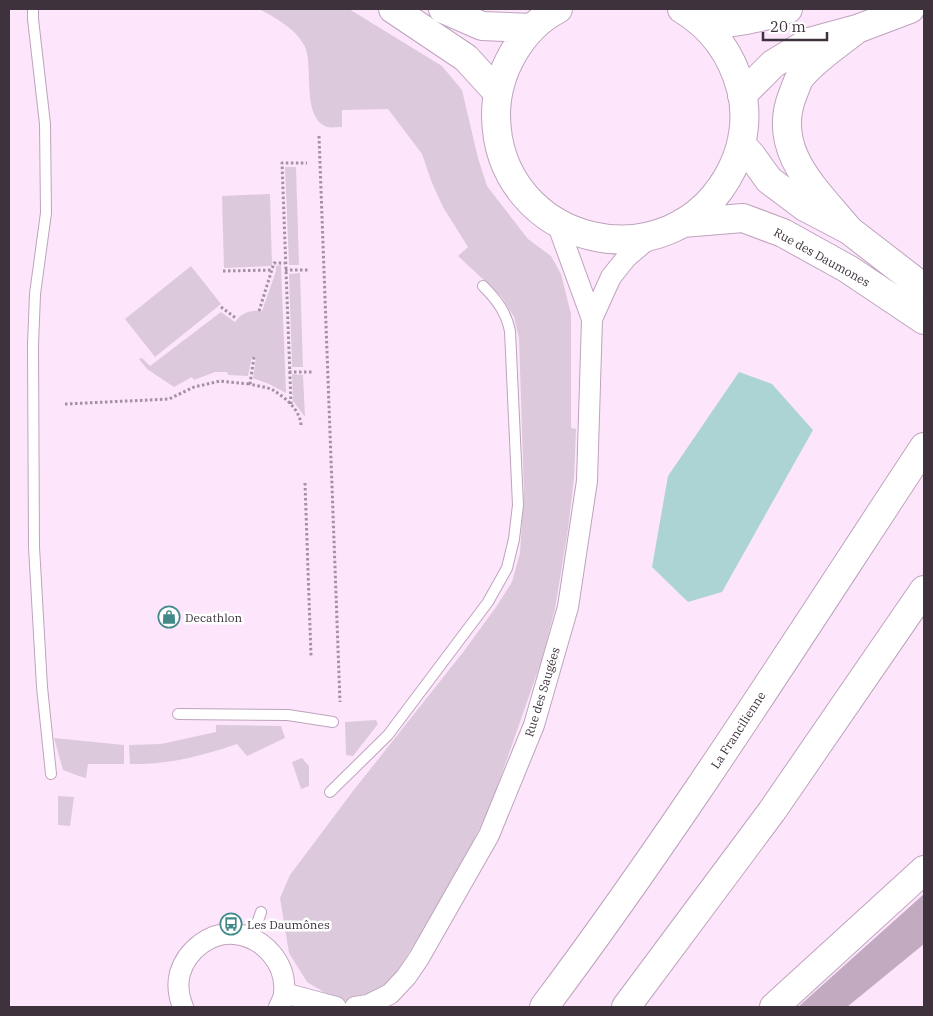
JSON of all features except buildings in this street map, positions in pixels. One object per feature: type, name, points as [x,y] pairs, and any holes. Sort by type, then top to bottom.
[{"type":"main road","points":[[392,9],[466,58],[498,93]]},
{"type":"main road","points":[[443,9],[482,26],[532,28]]},
{"type":"main road","points":[[558,9],[532,28],[515,50],[505,70],[498,93],[496,113],[497,133],[502,155],[511,175],[523,194],[538,210],[557,223],[576,232],[595,238],[614,240],[653,236],[682,223],[700,211],[715,196],[727,179],[736,161],[741,144],[744,111],[742,95],[731,60],[723,47],[693,17]]},
{"type":"main road","points":[[693,17],[721,24],[788,9]]},
{"type":"main road","points":[[742,95],[773,64],[809,42],[857,29],[910,9]]},
{"type":"main road","points":[[849,230],[803,173],[795,160],[786,127],[788,107],[799,80],[819,59],[857,29]]},
{"type":"main road","points":[[741,144],[752,155],[770,180],[805,207],[849,230],[924,288]]},
{"type":"main road","name":"Rue des Daumones","points":[[682,223],[743,218],[783,233],[848,269],[924,320]]},
{"type":"main road","name":"La Francilienne","points":[[544,1007],[598,936],[706,777],[924,447]]},
{"type":"main road","points":[[626,1007],[772,811],[924,590]]},
{"type":"main road","points":[[774,1007],[924,870]]},
{"type":"street","name":"Rue des Saugées","points":[[355,1007],[368,1005],[390,994],[406,977],[419,958],[489,835],[534,725],[568,607],[587,481],[592,318],[557,223]]},
{"type":"street","name":"Rue des Saugées","points":[[592,318],[612,277],[627,257],[653,236]]},
{"type":"street","points":[[178,1003],[180,975],[187,958],[201,944],[217,935],[234,934],[252,938],[273,953],[282,969],[282,1000],[336,1007]]},
{"type":"lane","points":[[33,9],[45,124],[46,213],[35,294],[34,547],[42,687],[51,774]]},
{"type":"lane","points":[[330,792],[388,735],[488,602],[507,568],[514,539],[518,506],[510,331],[508,321],[501,306],[483,286]]},
{"type":"lane","points":[[178,714],[288,715],[333,722]]},
{"type":"lane","points":[[252,938],[261,912]]},
{"type":"path","points":[[319,136],[340,702]]},
{"type":"path","points":[[291,404],[282,163],[307,164]]},
{"type":"path","points":[[259,311],[274,263],[285,263]]},
{"type":"path","points":[[223,271],[273,270]]},
{"type":"path","points":[[285,270],[310,270]]},
{"type":"path","points":[[221,307],[237,319]]},
{"type":"path","points":[[250,384],[254,357]]},
{"type":"path","points":[[289,372],[312,372]]},
{"type":"path","points":[[65,404],[169,399],[194,387],[220,381],[250,384],[272,390],[291,404],[301,418],[301,426]]},
{"type":"path","points":[[305,483],[311,656]]},
{"type":"shaded area","points":[[259,9],[349,9],[442,66],[462,90],[478,158],[487,186],[528,239],[551,256],[561,274],[571,314],[571,428],[576,429],[574,479],[555,609],[542,659],[492,802],[470,848],[431,918],[388,985],[368,997],[349,1001],[332,997],[307,982],[289,953],[280,898],[290,875],[353,791],[464,651],[512,582],[520,553],[524,492],[519,338],[514,317],[501,296],[458,256],[468,247],[443,207],[422,154],[388,109],[342,110],[342,127],[327,127],[319,121],[311,101],[307,54],[304,45],[290,28]]},
{"type":"shaded area","points":[[285,167],[296,167],[299,265],[289,265]]},
{"type":"shaded area","points":[[270,194],[272,266],[224,268],[222,196]]},
{"type":"shaded area","points":[[281,265],[286,393],[253,378],[256,357],[252,357],[248,376],[215,372],[194,380],[192,377],[174,387],[147,369],[139,359],[142,358],[150,366],[221,312],[235,322],[247,312],[262,311],[276,266]]},
{"type":"shaded area","points":[[191,266],[221,304],[155,357],[125,319]]},
{"type":"shaded area","points":[[300,273],[303,367],[292,367],[289,274]]},
{"type":"shaded area","points":[[739,372],[772,384],[813,430],[722,592],[688,602],[652,567],[668,476]]},
{"type":"shaded area","points":[[292,374],[303,375],[305,417],[293,401]]},
{"type":"shaded area","points":[[376,720],[378,724],[353,756],[346,755],[345,722]]},
{"type":"shaded area","points":[[216,725],[281,726],[285,738],[247,756],[237,744],[184,759],[130,764],[129,745],[161,744],[216,732]]},
{"type":"shaded area","points":[[54,738],[124,745],[124,764],[88,764],[86,778],[79,776],[63,770]]},
{"type":"shaded area","points":[[302,758],[309,766],[309,786],[301,789],[292,762]]},
{"type":"shaded area","points":[[58,796],[74,797],[70,826],[58,825]]},
{"type":"shaded area","points":[[924,894],[924,944],[847,1007],[798,1007]]},
{"type":"place","name":"Decathlon","points":[[169,617]]},
{"type":"place","name":"Les Daumônes","points":[[231,924]]}]
